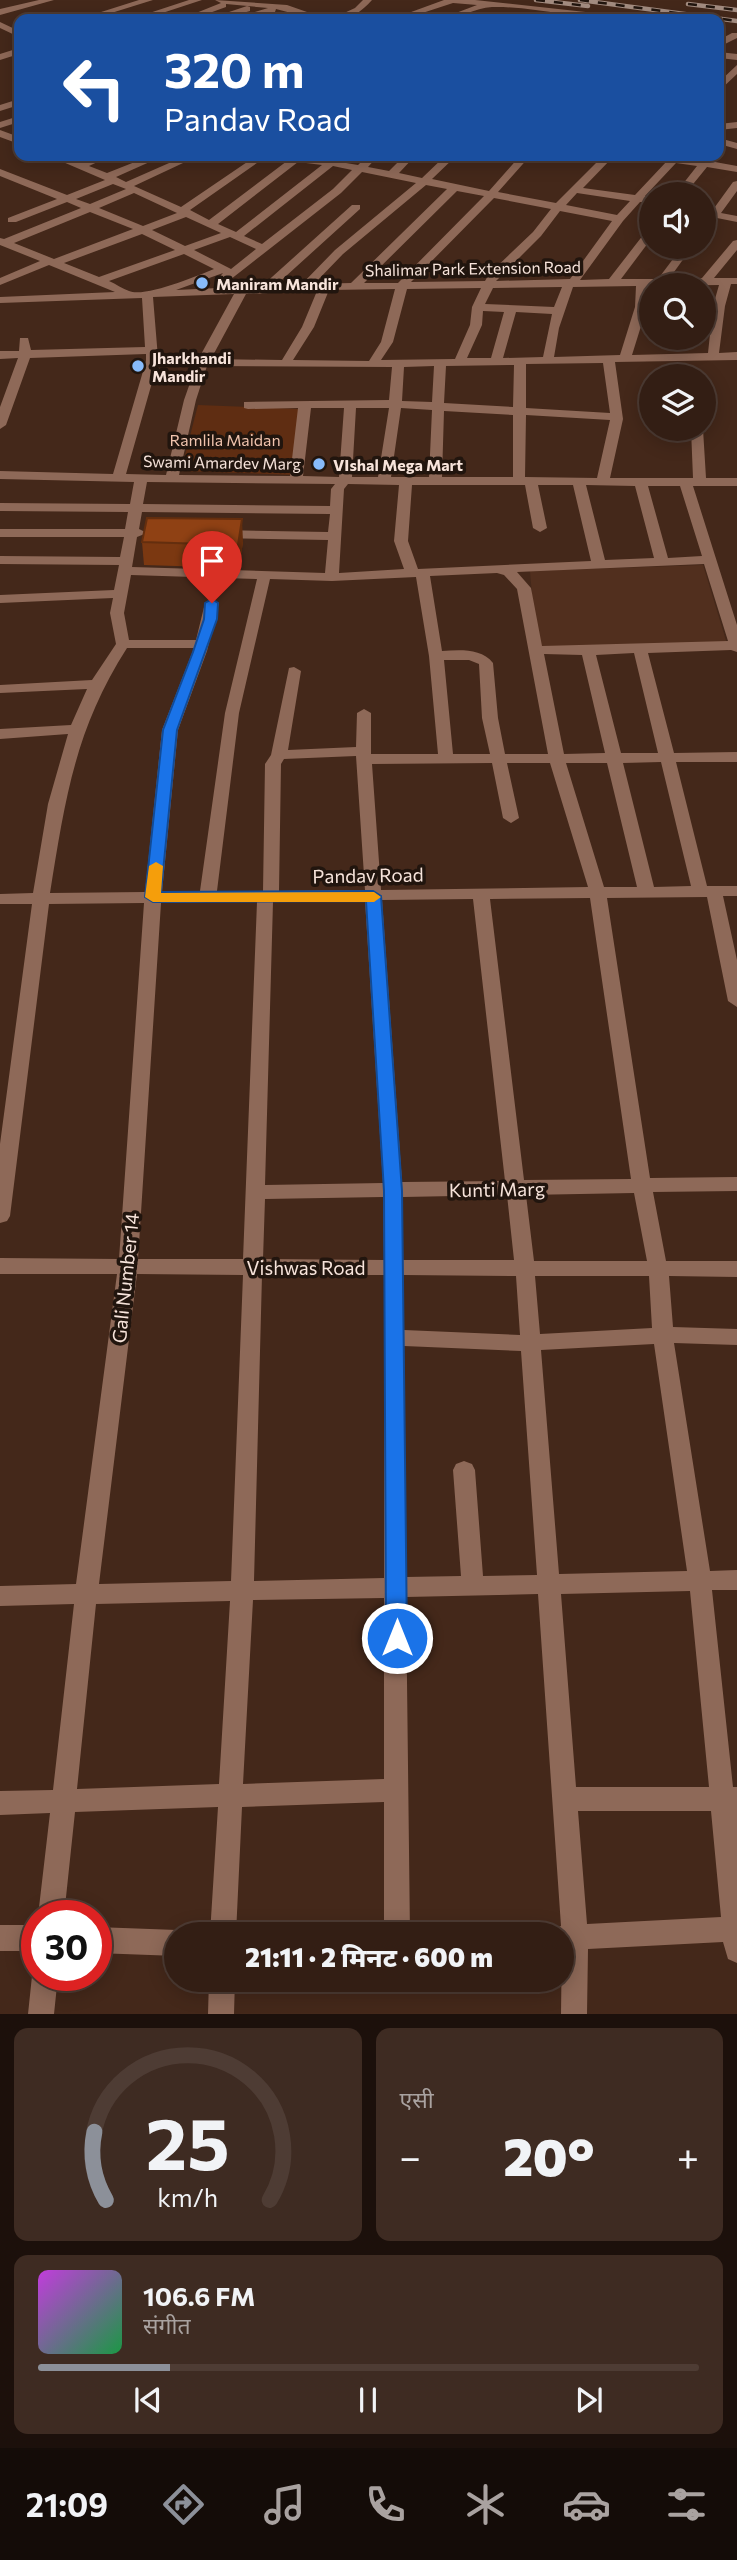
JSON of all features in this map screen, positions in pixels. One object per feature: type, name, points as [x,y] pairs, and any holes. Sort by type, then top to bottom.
[{"type":"street","points":[[0,12],[50,0]]},
{"type":"street","points":[[97,0],[128,14]]},
{"type":"street","points":[[100,14],[149,0]]},
{"type":"street","points":[[155,14],[198,0]]},
{"type":"street","points":[[287,8],[297,0]]},
{"type":"street","points":[[348,14],[358,10],[368,0]]},
{"type":"street","points":[[415,14],[452,0],[580,14]]},
{"type":"street","points":[[196,14],[228,1],[287,8],[306,14]]},
{"type":"street","points":[[459,14],[490,4]]},
{"type":"street","points":[[230,14],[263,5]]},
{"type":"street","points":[[246,14],[263,5]]},
{"type":"street","points":[[513,14],[529,8]]},
{"type":"street","points":[[518,12],[527,14]]},
{"type":"street","points":[[724,82],[737,68]]},
{"type":"street","points":[[67,161],[111,178],[264,249]]},
{"type":"street","points":[[80,166],[92,161]]},
{"type":"street","points":[[12,220],[68,199],[147,161]]},
{"type":"street","points":[[4,246],[92,209],[183,161]]},
{"type":"street","points":[[54,276],[141,230],[184,212],[255,161]]},
{"type":"street","points":[[211,224],[292,161]]},
{"type":"street","points":[[320,161],[619,219]]},
{"type":"street","points":[[208,292],[228,271],[264,249],[337,191],[367,161]]},
{"type":"street","points":[[390,176],[405,161]]},
{"type":"street","points":[[305,287],[338,252],[395,208],[445,161]]},
{"type":"street","points":[[372,365],[387,342],[402,285],[521,161]]},
{"type":"street","points":[[460,362],[475,325],[478,307],[493,276],[537,234],[557,208],[604,161]]},
{"type":"street","points":[[548,360],[560,311],[571,282],[619,219],[672,161]]},
{"type":"street","points":[[690,161],[737,169]]},
{"type":"street","points":[[84,297],[94,280],[234,234],[331,163]]},
{"type":"street","points":[[690,182],[704,164]]},
{"type":"street","points":[[0,172],[141,230],[228,271]]},
{"type":"street","points":[[716,206],[737,184]]},
{"type":"street","points":[[355,286],[455,187]]},
{"type":"street","points":[[575,190],[638,199]]},
{"type":"street","points":[[265,289],[356,207]]},
{"type":"street","points":[[716,214],[737,219]]},
{"type":"street","points":[[713,273],[737,243]]},
{"type":"street","points":[[4,246],[54,276]]},
{"type":"street","points":[[614,281],[639,248]]},
{"type":"street","points":[[118,478],[152,356],[147,294],[228,271]]},
{"type":"street","points":[[2,303],[19,274]]},
{"type":"street","points":[[0,282],[19,274],[54,276],[94,280],[132,295]]},
{"type":"street","name":"Shalimar Park Extension Road","points":[[2,303],[54,276],[84,297],[305,287],[639,281]]},
{"type":"street","points":[[713,357],[719,306],[731,281]]},
{"type":"street","points":[[496,361],[515,309],[528,283]]},
{"type":"street","points":[[285,364],[319,308],[324,287]]},
{"type":"street","points":[[172,480],[190,400],[203,362],[242,290]]},
{"type":"street","points":[[478,307],[560,311]]},
{"type":"street","points":[[625,358],[639,313]]},
{"type":"street","points":[[0,425],[25,354],[24,340]]},
{"type":"street","points":[[0,355],[152,356],[203,362],[372,365],[608,358],[692,362],[713,357],[737,356]]},
{"type":"street","points":[[603,480],[617,417],[608,358]]},
{"type":"street","points":[[520,360],[518,412],[525,480],[540,528]]},
{"type":"street","points":[[435,480],[440,363]]},
{"type":"street","points":[[384,480],[396,404],[398,364]]},
{"type":"street","points":[[248,405],[396,404],[617,417]]},
{"type":"street","points":[[296,480],[305,405]]},
{"type":"street","points":[[332,577],[338,489],[345,480],[350,405]]},
{"type":"street","points":[[698,441],[700,481]]},
{"type":"street","name":"Swami Amardev Marg","points":[[0,475],[172,480],[737,482]]},
{"type":"street","points":[[0,1216],[41,898],[56,804],[76,730],[97,684],[124,644],[117,613],[141,478]]},
{"type":"street","points":[[406,480],[401,541],[417,572],[436,656],[446,759]]},
{"type":"street","points":[[578,480],[598,565]]},
{"type":"street","points":[[640,481],[662,562]]},
{"type":"street","points":[[536,650],[737,646],[685,481]]},
{"type":"street","points":[[0,508],[337,510]]},
{"type":"street","points":[[0,534],[156,534]]},
{"type":"street","points":[[206,534],[335,536]]},
{"type":"street","points":[[0,560],[264,577],[332,577],[710,560]]},
{"type":"street","points":[[497,569],[509,572],[524,588],[557,759],[598,893],[642,1187],[658,1268],[663,1335],[729,1798],[736,1936],[574,1938]]},
{"type":"street","points":[[208,897],[232,713],[264,577]]},
{"type":"street","points":[[0,599],[120,594]]},
{"type":"street","name":"Gali Number 14","points":[[53,1900],[86,1594],[128,1266],[153,897],[170,730],[202,644],[212,603]]},
{"type":"street","points":[[124,644],[202,644]]},
{"type":"street","points":[[640,648],[666,757],[737,1001]]},
{"type":"street","points":[[588,651],[647,892]]},
{"type":"street","points":[[436,656],[472,656],[486,663],[490,718],[511,818]]},
{"type":"street","points":[[224,1922],[242,1591],[273,764],[279,755],[293,671]]},
{"type":"street","points":[[0,689],[97,684]]},
{"type":"street","points":[[364,713],[364,755],[393,1191],[397,1922]]},
{"type":"street","points":[[0,734],[76,730]]},
{"type":"street","points":[[279,755],[500,760],[737,757]]},
{"type":"street","name":"Pandav Road","points":[[0,899],[737,891]]},
{"type":"street","points":[[481,894],[524,1268],[565,1799],[568,1922]]},
{"type":"street","name":"Kunti Marg","points":[[256,1192],[737,1184]]},
{"type":"street","name":"Vishwas Road","points":[[0,1266],[737,1269]]},
{"type":"street","points":[[394,1338],[530,1343],[663,1335],[737,1337]]},
{"type":"street","points":[[464,1470],[473,1586]]},
{"type":"street","points":[[0,1596],[737,1580]]},
{"type":"street","points":[[0,1803],[397,1790]]},
{"type":"street","points":[[565,1799],[729,1798]]},
{"type":"street","points":[[0,1938],[21,1938]]},
{"type":"street","points":[[112,1941],[164,1943]]},
{"type":"street","points":[[41,2014],[43,1991]]},
{"type":"street","points":[[220,2014],[221,1992]]},
{"type":"street","points":[[572,1992],[574,2014]]},
{"type":"shaded area","points":[[703,565],[728,647],[537,654],[530,571]]},
{"type":"green space","name":"Ramlila Maidan","points":[[198,405],[301,409],[296,475],[181,471]]},
{"type":"building","points":[[147,518],[242,519],[238,545],[142,542]]},
{"type":"railway","points":[[536,0],[588,6]]},
{"type":"railway","points":[[580,0],[685,14]]},
{"type":"railway","points":[[688,4],[737,10]]},
{"type":"railway","points":[[724,19],[737,21]]},
{"type":"slow traffic","points":[[156,866],[153,897],[374,897]]},
{"type":"place","name":"Maniram Mandir","points":[[202,283]]},
{"type":"place","name":"Jharkhandi Mandir","points":[[138,366]]},
{"type":"place","name":"VIshal Mega Mart","points":[[319,464]]},
{"type":"route","points":[[212,603],[200,652],[170,730],[153,897],[373,896],[393,1191],[397,1638]]}]
